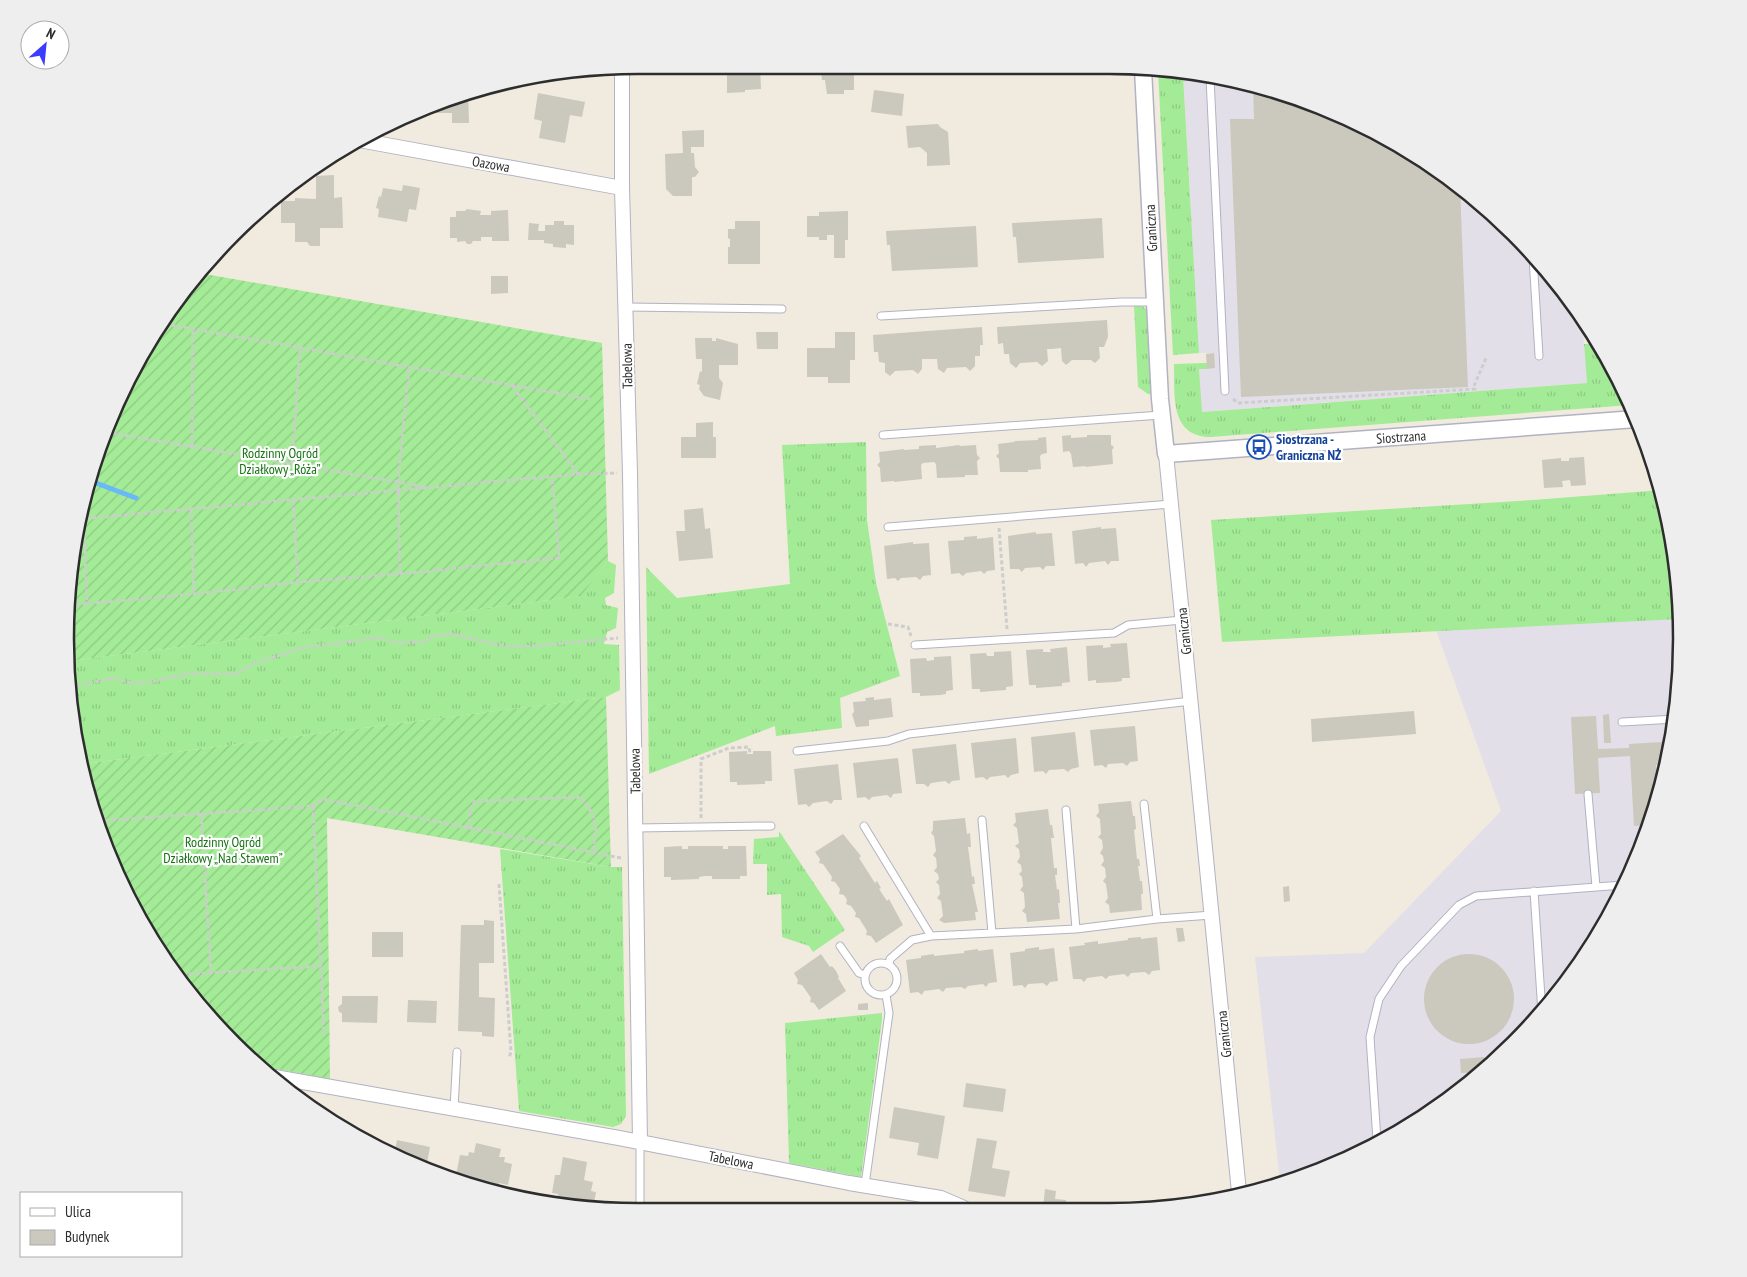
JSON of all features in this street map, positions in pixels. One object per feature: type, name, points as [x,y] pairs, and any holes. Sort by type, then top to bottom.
[{"type":"street","name":"Tabelowa","points":[[622,74],[622,188],[637,859],[640,1142],[941,1198],[952,1203]]},
{"type":"street","name":"Graniczna","points":[[1142,75],[1162,415],[1239,1188]]},
{"type":"street","name":"Oazowa","points":[[370,142],[622,188]]},
{"type":"street","name":"Siostrzana","points":[[1166,454],[1629,420]]},
{"type":"street","points":[[285,1079],[640,1142]]},
{"type":"lane","points":[[1210,84],[1226,391]]},
{"type":"lane","points":[[1534,267],[1539,356]]},
{"type":"lane","points":[[881,316],[1121,302],[1155,302]]},
{"type":"lane","points":[[626,307],[782,309]]},
{"type":"lane","points":[[883,435],[1162,415]]},
{"type":"lane","points":[[888,527],[1171,504]]},
{"type":"lane","points":[[914,645],[1114,633],[1128,625],[1182,620]]},
{"type":"lane","points":[[797,751],[888,741],[910,734],[1191,702]]},
{"type":"lane","points":[[1622,722],[1667,720]]},
{"type":"lane","points":[[1588,794],[1596,887]]},
{"type":"lane","points":[[1144,804],[1157,919]]},
{"type":"lane","points":[[1066,810],[1076,928]]},
{"type":"lane","points":[[982,820],[992,933]]},
{"type":"lane","points":[[636,828],[771,826]]},
{"type":"lane","points":[[864,826],[931,936]]},
{"type":"lane","points":[[1377,1135],[1370,1037],[1379,1000],[1401,966],[1459,905],[1476,896],[1616,886]]},
{"type":"lane","points":[[1534,892],[1541,1001]]},
{"type":"lane","points":[[889,965],[890,959],[912,940],[931,936],[1076,928],[1212,915]]},
{"type":"lane","points":[[840,946],[859,973],[865,975]]},
{"type":"lane","points":[[884,963],[889,965],[896,974],[897,979],[894,989],[886,995],[880,996],[871,992],[865,984],[865,975],[868,968],[884,963]]},
{"type":"lane","points":[[865,1185],[889,1013],[886,995]]},
{"type":"lane","points":[[454,1109],[457,1052]]},
{"type":"lane","points":[[640,1142],[640,1203]]},
{"type":"path","points":[[169,325],[590,399]]},
{"type":"path","points":[[192,446],[193,329]]},
{"type":"path","points":[[292,464],[300,348]]},
{"type":"path","points":[[1226,391],[1238,403],[1474,389],[1486,358]]},
{"type":"path","points":[[400,574],[398,482],[409,367]]},
{"type":"path","points":[[512,386],[579,474]]},
{"type":"path","points":[[113,433],[432,488]]},
{"type":"path","points":[[87,518],[606,472]]},
{"type":"path","points":[[75,605],[559,558],[552,477]]},
{"type":"path","points":[[293,501],[298,582]]},
{"type":"path","points":[[190,509],[194,594]]},
{"type":"path","points":[[999,518],[1008,640]]},
{"type":"path","points":[[84,531],[87,604]]},
{"type":"path","points":[[888,624],[908,627],[914,645]]},
{"type":"path","points":[[76,686],[113,678],[132,683],[144,683],[193,673],[236,674],[252,664],[300,648],[377,638],[402,643],[426,641],[432,636],[451,634],[506,646],[524,647],[632,638]]},
{"type":"path","points":[[701,827],[701,759],[729,748],[749,747],[750,754]]},
{"type":"path","points":[[471,829],[469,812],[475,801],[580,797],[592,811],[596,830],[592,853]]},
{"type":"path","points":[[104,821],[313,806],[323,799],[611,857],[637,859]]},
{"type":"path","points":[[313,806],[324,1035]]},
{"type":"path","points":[[201,814],[211,973]]},
{"type":"path","points":[[499,884],[511,1052],[509,1058]]},
{"type":"path","points":[[185,974],[320,966]]},
{"type":"shaded area","points":[[1183,79],[1255,93],[1325,117],[1391,149],[1452,190],[1508,239],[1557,295],[1578,325],[1583,333],[1587,383],[1201,412],[1199,369],[1214,368],[1214,353],[1199,353]]},
{"type":"shaded area","points":[[1672,618],[1672,675],[1668,712],[1654,785],[1630,855],[1598,921],[1557,982],[1508,1038],[1452,1087],[1391,1128],[1325,1160],[1279,1176],[1255,957],[1364,953],[1501,811],[1436,630]]},
{"type":"green space","points":[[1158,76],[1183,79],[1199,353],[1173,355]]},
{"type":"green space","name":"Rodzinny Ogród Działkowy „Róża”","points":[[207,274],[602,343],[608,561],[581,596],[75,660],[75,602],[79,565],[93,492],[104,457],[117,422],[149,356],[190,295]]},
{"type":"green space","points":[[1134,306],[1142,306],[1146,309],[1151,394],[1138,387]]},
{"type":"green space","points":[[1584,344],[1590,344],[1623,406],[1211,437],[1197,435],[1188,430],[1181,422],[1175,400],[1174,364],[1207,363],[1207,369],[1199,369],[1202,412],[1587,383]]},
{"type":"green space","points":[[866,442],[867,520],[876,583],[900,676],[840,698],[842,728],[776,736],[775,726],[649,774],[646,567],[677,598],[790,584],[782,445]]},
{"type":"green space","points":[[1654,491],[1668,565],[1672,619],[1222,642],[1211,520]]},
{"type":"green space","points":[[608,561],[616,565],[614,593],[605,598],[606,605],[618,608],[616,628],[607,632],[604,644],[619,645],[620,690],[606,697],[88,763],[79,712],[75,660],[580,596]]},
{"type":"green space","name":"Rodzinny Ogród Działkowy „Nad Stawem”","points":[[606,697],[611,867],[327,818],[330,1079],[272,1068],[239,1038],[214,1011],[190,982],[149,921],[117,855],[104,820],[88,763]]},
{"type":"green space","points":[[779,831],[845,930],[813,952],[809,946],[782,937],[781,894],[767,895],[767,864],[753,864],[754,839],[779,837]]},
{"type":"green space","points":[[500,849],[611,867],[622,867],[626,1116],[621,1124],[613,1127],[519,1111]]},
{"type":"green space","points":[[882,1013],[861,1177],[789,1163],[785,1023]]},
{"type":"building","points":[[727,74],[760,74],[761,89],[727,93]]},
{"type":"building","points":[[821,74],[854,74],[854,90],[844,90],[844,94],[827,94],[825,80],[822,80]]},
{"type":"building","points":[[874,90],[904,94],[902,116],[871,112]]},
{"type":"building","points":[[538,93],[585,102],[582,117],[570,115],[565,143],[539,138],[542,121],[534,119]]},
{"type":"building","points":[[1253,93],[1325,117],[1391,149],[1460,197],[1468,387],[1241,397],[1230,119],[1254,119]]},
{"type":"building","points":[[468,100],[469,123],[452,123],[452,113],[433,113]]},
{"type":"building","points":[[938,124],[948,132],[950,165],[927,166],[927,153],[920,147],[908,148],[906,126]]},
{"type":"building","points":[[704,130],[704,147],[691,147],[691,153],[694,153],[695,167],[699,172],[695,177],[692,177],[692,196],[673,196],[666,189],[665,154],[683,153],[682,131]]},
{"type":"building","points":[[334,175],[334,198],[342,197],[343,228],[320,228],[320,246],[310,246],[307,242],[295,242],[295,223],[281,223],[281,202],[295,201],[295,198],[315,199],[316,176]]},
{"type":"building","points":[[403,185],[420,188],[416,210],[409,209],[407,222],[378,217],[379,209],[376,208],[383,188],[402,191]]},
{"type":"building","points":[[467,209],[481,211],[480,215],[491,215],[491,211],[508,210],[509,241],[492,241],[492,237],[481,237],[481,241],[473,241],[471,244],[467,244],[465,241],[457,242],[457,238],[450,238],[450,217],[456,217],[456,211],[465,211]]},
{"type":"building","points":[[848,211],[848,240],[845,240],[845,258],[834,258],[834,235],[827,235],[827,240],[819,240],[819,237],[807,237],[807,216],[819,216],[819,212]]},
{"type":"building","points":[[1102,218],[1104,258],[1018,263],[1016,237],[1013,237],[1012,223]]},
{"type":"building","points":[[554,221],[564,221],[564,225],[574,225],[574,245],[566,244],[566,248],[553,247],[553,244],[544,243],[544,240],[528,240],[529,223],[539,224],[538,231],[545,231],[545,225],[554,225]]},
{"type":"building","points":[[735,221],[760,221],[760,264],[728,264],[730,238],[728,239],[728,229],[735,229]]},
{"type":"building","points":[[976,226],[978,267],[892,271],[890,245],[887,245],[886,231]]},
{"type":"building","points":[[491,276],[508,276],[508,293],[491,294]]},
{"type":"building","points":[[1107,320],[1108,337],[1104,347],[1099,347],[1100,358],[1095,363],[1091,360],[1072,360],[1066,365],[1062,361],[1061,348],[1047,349],[1048,361],[1042,366],[1037,362],[1020,363],[1016,368],[1010,363],[1009,354],[1004,354],[1003,343],[998,344],[997,327]]},
{"type":"building","points":[[982,327],[983,345],[980,345],[980,356],[975,356],[975,366],[970,371],[966,367],[947,368],[944,373],[938,369],[937,359],[922,359],[922,369],[918,374],[913,370],[895,371],[890,376],[885,372],[885,363],[879,362],[878,352],[874,352],[873,335]]},
{"type":"building","points":[[756,332],[778,332],[778,349],[757,349]]},
{"type":"building","points":[[835,332],[855,332],[855,360],[850,360],[850,383],[828,383],[828,377],[807,377],[807,348],[835,348]]},
{"type":"building","points":[[695,338],[712,338],[712,341],[716,341],[716,338],[738,344],[738,365],[719,365],[719,378],[723,383],[720,400],[704,396],[699,389],[700,385],[697,384],[700,371],[702,372],[702,359],[696,359]]},
{"type":"building","points":[[1214,353],[1215,368],[1207,369],[1206,354]]},
{"type":"building","points":[[713,422],[713,437],[716,437],[716,458],[681,458],[681,437],[696,437],[696,423]]},
{"type":"building","points":[[1071,435],[1071,438],[1087,437],[1087,435],[1111,435],[1111,445],[1114,447],[1112,450],[1113,464],[1073,467],[1069,451],[1063,452],[1062,436]]},
{"type":"building","points":[[1046,437],[1047,453],[1040,456],[1041,469],[1028,470],[1028,472],[1000,472],[999,459],[996,456],[999,453],[998,444],[1038,440],[1038,438]]},
{"type":"building","points":[[936,445],[936,448],[976,445],[977,455],[980,458],[977,461],[978,475],[937,478],[936,464],[934,462],[921,465],[922,479],[881,482],[880,468],[877,465],[880,462],[879,452],[919,449],[919,446]]},
{"type":"building","points":[[1584,457],[1586,485],[1571,486],[1570,480],[1562,481],[1563,487],[1544,488],[1542,460],[1561,458],[1561,461],[1569,461],[1569,458]]},
{"type":"building","points":[[703,508],[705,529],[710,528],[713,558],[679,561],[676,531],[685,531],[684,510]]},
{"type":"building","points":[[1101,527],[1101,529],[1116,528],[1119,561],[1111,561],[1108,565],[1105,561],[1089,563],[1086,567],[1083,563],[1075,564],[1072,531]]},
{"type":"building","points":[[1036,532],[1036,534],[1052,533],[1055,566],[1046,566],[1043,570],[1040,567],[1025,568],[1022,572],[1019,569],[1010,569],[1008,536]]},
{"type":"building","points":[[977,536],[977,539],[993,537],[995,570],[987,571],[984,574],[981,571],[966,573],[963,576],[959,573],[951,574],[948,541],[964,540],[964,537]]},
{"type":"building","points":[[913,542],[913,544],[929,543],[931,575],[923,576],[920,580],[916,577],[901,578],[898,581],[895,578],[887,579],[884,546]]},
{"type":"building","points":[[1127,643],[1130,678],[1122,678],[1122,681],[1116,682],[1096,683],[1096,680],[1088,681],[1086,646],[1103,645],[1103,648],[1111,647],[1110,644]]},
{"type":"building","points":[[1067,647],[1070,682],[1062,683],[1062,686],[1036,688],[1036,685],[1029,685],[1026,650],[1043,649],[1043,652],[1051,652],[1050,649]]},
{"type":"building","points":[[1011,651],[1013,686],[1006,687],[1006,690],[980,692],[980,689],[972,689],[970,654],[986,653],[987,656],[994,656],[994,652]]},
{"type":"building","points":[[951,656],[953,690],[946,691],[946,694],[940,695],[920,696],[920,693],[912,693],[910,659],[926,658],[927,661],[934,660],[934,657]]},
{"type":"building","points":[[874,697],[874,700],[891,698],[893,717],[869,720],[869,726],[856,727],[852,714],[854,712],[853,702],[866,701],[865,698]]},
{"type":"building","points":[[1414,711],[1416,734],[1312,742],[1311,719]]},
{"type":"building","points":[[1609,714],[1611,743],[1604,743],[1603,715]]},
{"type":"building","points":[[1596,716],[1598,749],[1629,748],[1629,744],[1662,742],[1664,739],[1658,765],[1656,765],[1654,785],[1641,826],[1634,826],[1630,756],[1598,758],[1600,793],[1575,794],[1571,717]]},
{"type":"building","points":[[1135,726],[1138,761],[1130,762],[1127,766],[1123,763],[1108,764],[1106,768],[1102,765],[1094,766],[1090,730]]},
{"type":"building","points":[[1075,732],[1079,767],[1068,772],[1064,769],[1049,770],[1046,774],[1043,771],[1034,772],[1031,737]]},
{"type":"building","points":[[1016,738],[1019,773],[1008,778],[1005,775],[990,777],[987,780],[983,777],[975,778],[971,743]]},
{"type":"building","points":[[956,744],[960,780],[952,781],[949,784],[945,781],[931,783],[928,787],[924,784],[916,784],[912,749]]},
{"type":"building","points":[[747,751],[747,754],[753,754],[753,751],[771,751],[772,781],[765,781],[765,784],[737,785],[737,782],[730,782],[729,752]]},
{"type":"building","points":[[898,758],[902,793],[893,794],[891,798],[887,795],[872,797],[869,800],[865,797],[857,798],[853,763]]},
{"type":"building","points":[[838,764],[842,800],[834,800],[831,804],[827,801],[813,803],[809,807],[806,804],[798,805],[794,769]]},
{"type":"building","points":[[1131,801],[1133,816],[1135,816],[1136,829],[1134,830],[1137,859],[1139,859],[1140,866],[1138,866],[1140,881],[1142,881],[1142,910],[1110,913],[1109,905],[1105,902],[1108,898],[1106,884],[1103,881],[1106,877],[1105,868],[1101,865],[1104,861],[1100,853],[1103,848],[1102,840],[1098,837],[1101,834],[1100,819],[1096,816],[1099,812],[1098,804]]},
{"type":"building","points":[[1048,809],[1054,838],[1051,838],[1054,868],[1057,868],[1057,875],[1055,875],[1057,890],[1059,889],[1060,919],[1027,922],[1026,914],[1022,911],[1025,907],[1024,893],[1020,890],[1023,886],[1022,877],[1019,874],[1022,871],[1021,865],[1017,862],[1020,857],[1019,849],[1015,846],[1019,843],[1017,828],[1013,825],[1016,822],[1015,813]]},
{"type":"building","points":[[965,818],[967,834],[970,833],[971,847],[968,847],[972,877],[974,876],[975,884],[972,884],[978,912],[975,912],[976,920],[944,923],[939,920],[943,916],[941,901],[937,898],[940,894],[939,885],[936,882],[939,879],[938,874],[934,871],[937,867],[936,858],[933,855],[936,851],[934,836],[931,833],[933,821]]},
{"type":"building","points":[[843,834],[861,856],[859,858],[875,883],[877,881],[881,888],[879,889],[887,901],[889,899],[903,925],[876,943],[871,936],[866,935],[867,931],[859,918],[855,917],[856,913],[851,906],[846,904],[847,900],[844,895],[839,894],[840,889],[835,882],[831,881],[832,877],[823,864],[819,863],[820,859],[815,852]]},
{"type":"building","points":[[682,846],[682,849],[688,849],[688,846],[723,846],[723,849],[728,849],[728,846],[746,846],[747,876],[740,876],[740,879],[712,879],[712,876],[705,876],[699,877],[699,879],[671,880],[671,877],[664,877],[664,847]]},
{"type":"building","points":[[1289,886],[1290,901],[1284,902],[1283,887]]},
{"type":"building","points":[[484,920],[494,921],[494,963],[479,963],[479,997],[495,998],[494,1037],[482,1036],[482,1032],[458,1031],[461,925],[484,925]]},
{"type":"building","points":[[1176,928],[1183,928],[1185,941],[1178,942]]},
{"type":"building","points":[[372,932],[403,932],[403,957],[372,957]]},
{"type":"building","points":[[1141,937],[1141,939],[1157,937],[1160,970],[1152,971],[1149,975],[1145,972],[1131,973],[1128,977],[1124,974],[1109,976],[1106,979],[1102,976],[1087,978],[1084,982],[1081,979],[1073,979],[1069,947],[1098,941],[1098,944]]},
{"type":"building","points":[[1039,947],[1039,950],[1054,948],[1058,981],[1050,982],[1047,986],[1043,983],[1028,984],[1025,988],[1022,985],[1013,986],[1010,953]]},
{"type":"building","points":[[978,949],[978,951],[993,949],[997,982],[989,983],[986,987],[983,984],[968,986],[965,989],[961,987],[946,988],[943,992],[939,989],[924,991],[922,995],[918,992],[910,993],[906,960],[934,954],[934,956],[964,953],[964,951]]},
{"type":"building","points":[[821,954],[830,967],[832,966],[836,971],[846,991],[819,1010],[814,1003],[810,1002],[811,998],[802,985],[797,984],[798,980],[794,973]]},
{"type":"building","points":[[1469,954],[1486,958],[1501,967],[1510,982],[1514,999],[1510,1016],[1501,1031],[1486,1040],[1469,1044],[1452,1040],[1437,1031],[1428,1016],[1424,999],[1428,982],[1437,967],[1452,958]]},
{"type":"building","points":[[342,996],[378,996],[377,1023],[342,1022],[342,1013],[339,1012],[338,1007],[342,1004]]},
{"type":"building","points":[[408,1000],[437,1001],[436,1023],[407,1022]]},
{"type":"building","points":[[868,1003],[868,1010],[858,1010],[858,1004]]},
{"type":"building","points":[[1484,1057],[1484,1060],[1469,1073],[1461,1073],[1460,1059]]},
{"type":"building","points":[[966,1083],[1006,1089],[1003,1112],[963,1107]]},
{"type":"building","points":[[894,1107],[945,1116],[938,1159],[917,1155],[919,1143],[889,1138]]},
{"type":"building","points":[[977,1138],[997,1141],[992,1168],[1010,1171],[1005,1197],[968,1191]]},
{"type":"building","points":[[397,1140],[430,1147],[427,1162],[422,1160],[396,1148]]},
{"type":"building","points":[[476,1143],[501,1149],[499,1157],[505,1157],[504,1162],[512,1164],[508,1185],[492,1184],[456,1173],[460,1155],[468,1156],[469,1152],[474,1153]]},
{"type":"building","points":[[563,1157],[587,1162],[584,1180],[593,1182],[591,1191],[596,1192],[594,1201],[557,1197],[558,1194],[552,1193],[555,1175],[560,1175]]},
{"type":"building","points":[[1045,1189],[1056,1191],[1055,1199],[1066,1200],[1066,1203],[1044,1203]]},
{"type":"waterway","points":[[96,483],[136,498]]},
{"type":"place","name":"Siostrzana - Graniczna NŻ","points":[[1259,447]]}]
